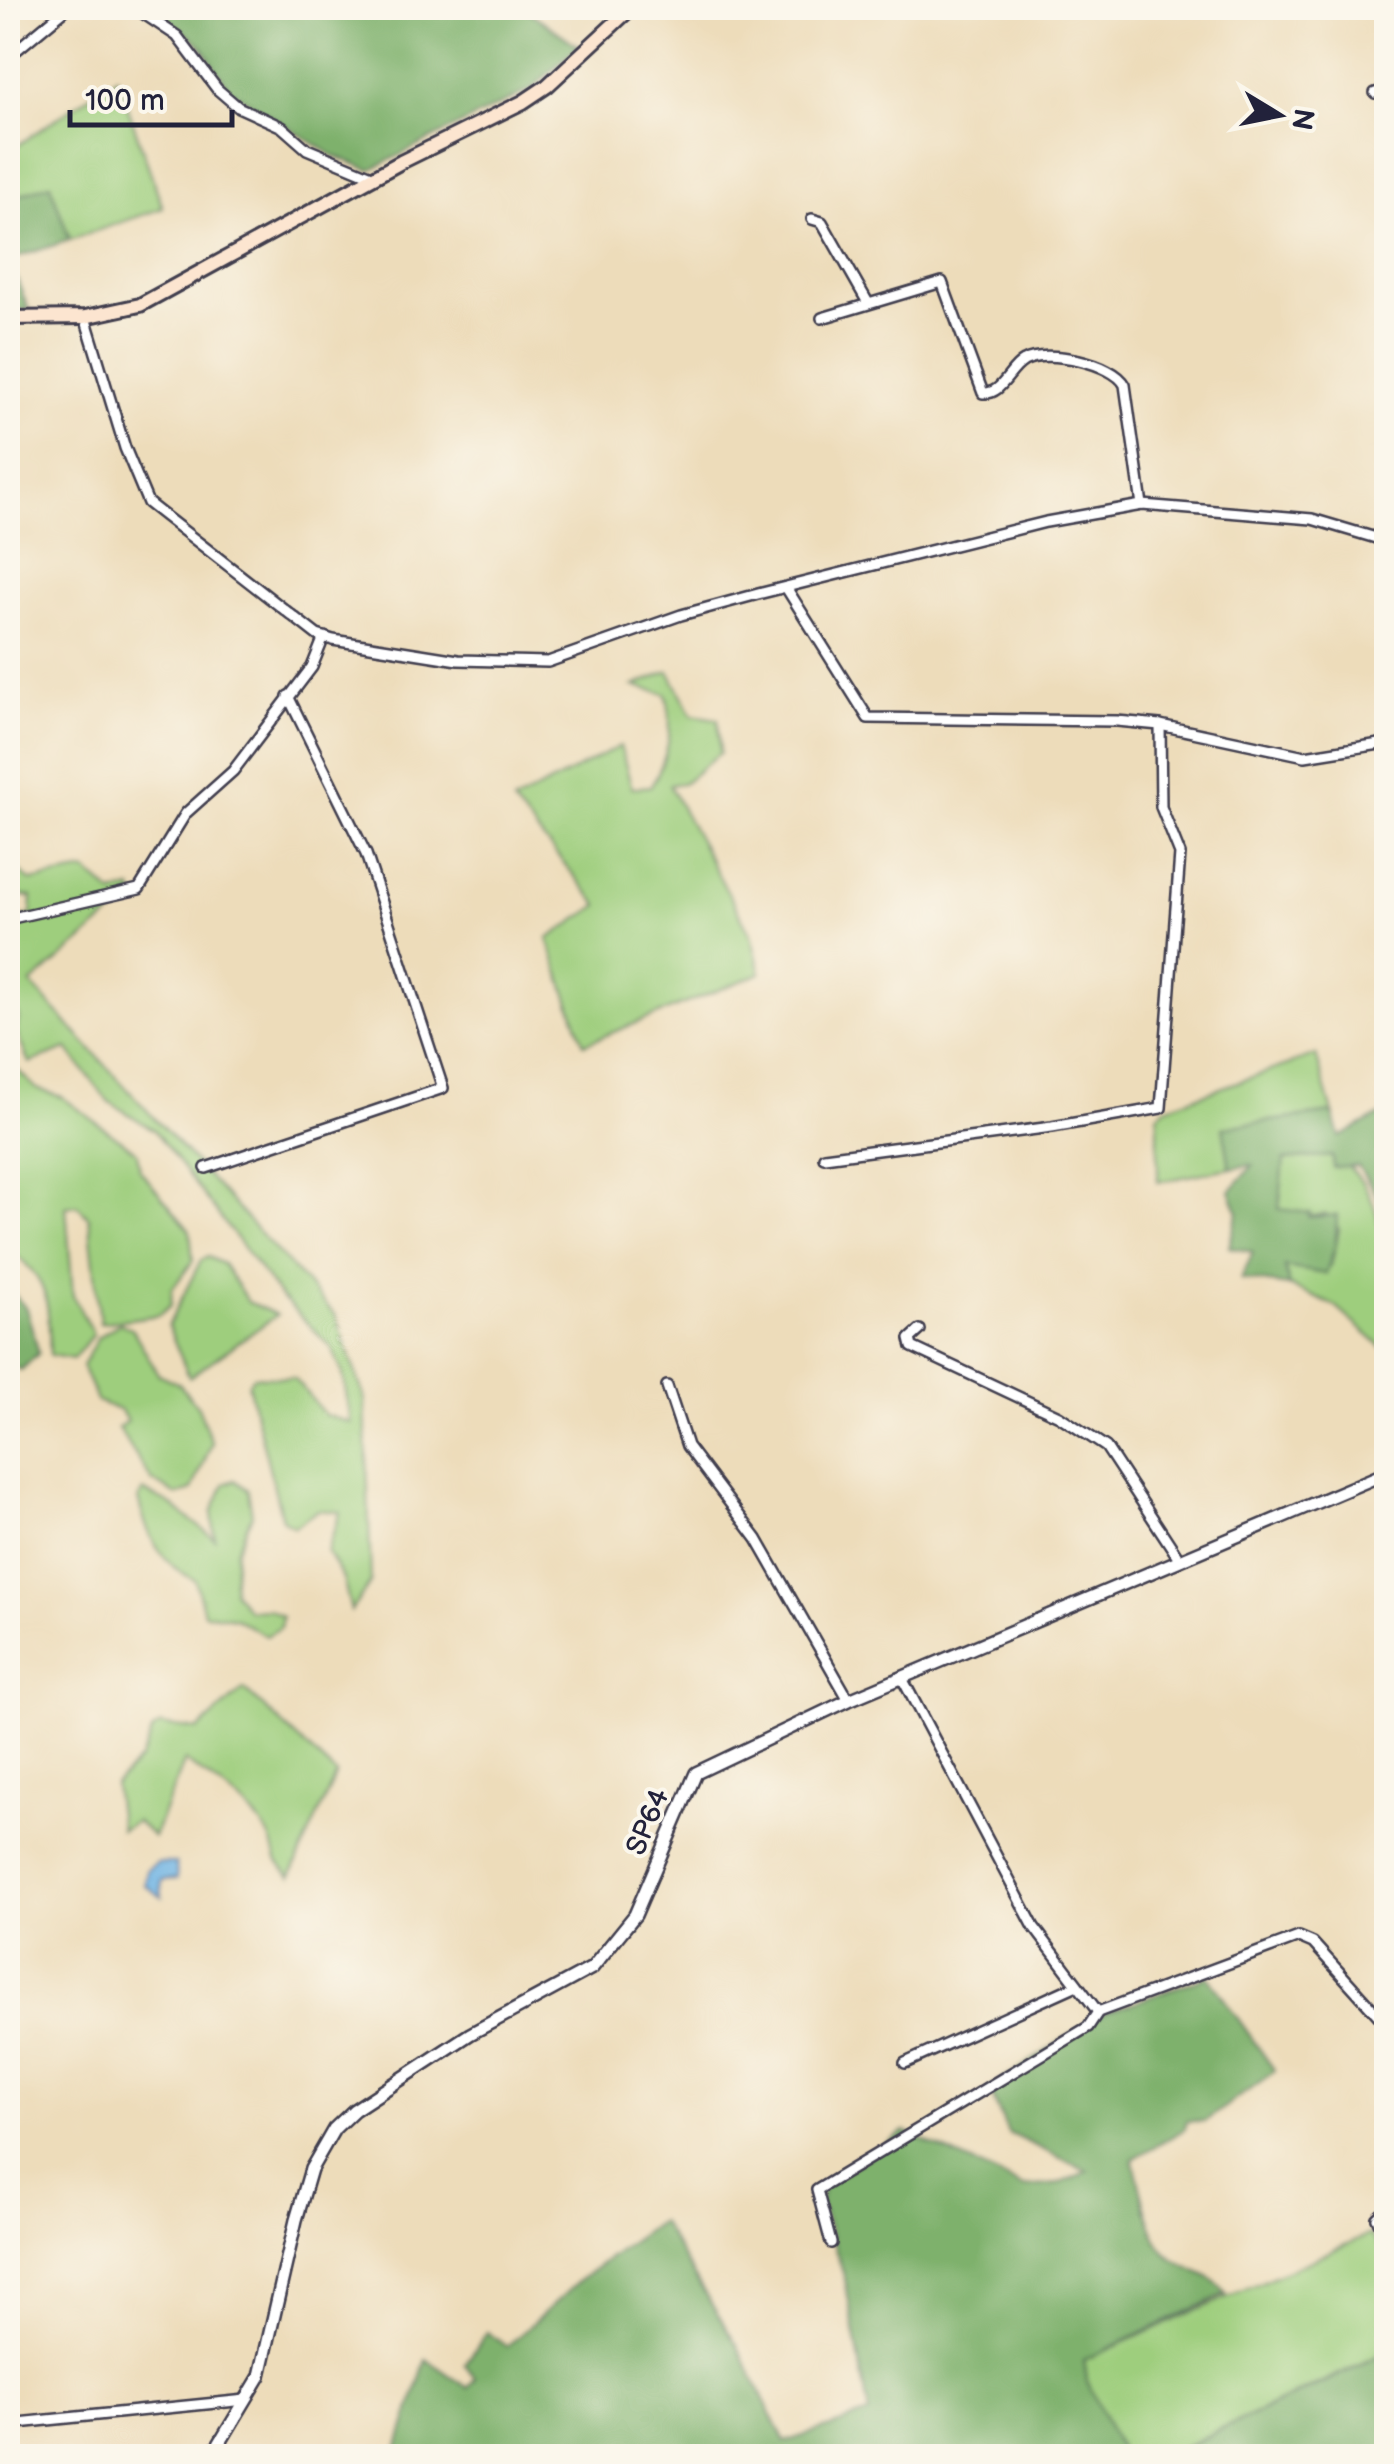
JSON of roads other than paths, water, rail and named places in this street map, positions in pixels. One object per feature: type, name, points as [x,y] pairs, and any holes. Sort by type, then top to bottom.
[{"type":"main road","points":[[8,318],[85,317],[140,304],[547,86],[631,8]]},
{"type":"street","points":[[8,56],[67,8]]},
{"type":"street","points":[[135,8],[186,44],[217,89],[238,107],[282,127],[307,148],[374,177]]},
{"type":"street","points":[[1375,94],[1386,90]]},
{"type":"street","points":[[812,219],[822,222],[868,302]]},
{"type":"street","points":[[822,318],[942,282],[977,386],[987,394],[1020,363],[1041,356],[1118,374],[1125,385],[1142,505]]},
{"type":"street","points":[[85,317],[125,448],[148,502],[324,638],[458,660],[548,662],[681,615],[1046,522],[1142,505],[1312,518],[1386,541]]},
{"type":"street","points":[[788,589],[868,718],[1083,719],[1160,725],[1288,756],[1386,743]]},
{"type":"street","points":[[8,918],[139,889],[186,813],[234,770],[318,658],[324,638]]},
{"type":"street","points":[[206,1168],[443,1088],[366,854],[288,696]]},
{"type":"street","points":[[824,1157],[1052,1128],[1161,1108],[1180,854],[1162,808],[1160,725]]},
{"type":"street","points":[[920,1330],[910,1339],[912,1347],[1042,1408],[1106,1447],[1180,1560]]},
{"type":"street","points":[[667,1386],[687,1446],[757,1539],[849,1700]]},
{"type":"street","name":"SP64","points":[[213,2456],[249,2400],[264,2360],[311,2169],[334,2129],[354,2110],[470,2034],[592,1968],[636,1915],[696,1773],[849,1700],[1386,1474]]},
{"type":"street","points":[[903,1680],[1034,1927],[1098,2012]]},
{"type":"street","points":[[831,2243],[817,2190],[1088,2028],[1098,2012],[1300,1937],[1312,1943],[1386,2024]]},
{"type":"street","points":[[905,2063],[1077,1985]]},
{"type":"street","points":[[1386,2210],[1377,2218],[1386,2238]]},
{"type":"street","points":[[8,2424],[249,2400]]},
{"type":"water","points":[[157,1863],[176,1863],[177,1879],[161,1880],[162,1897],[145,1885],[147,1870]]}]
